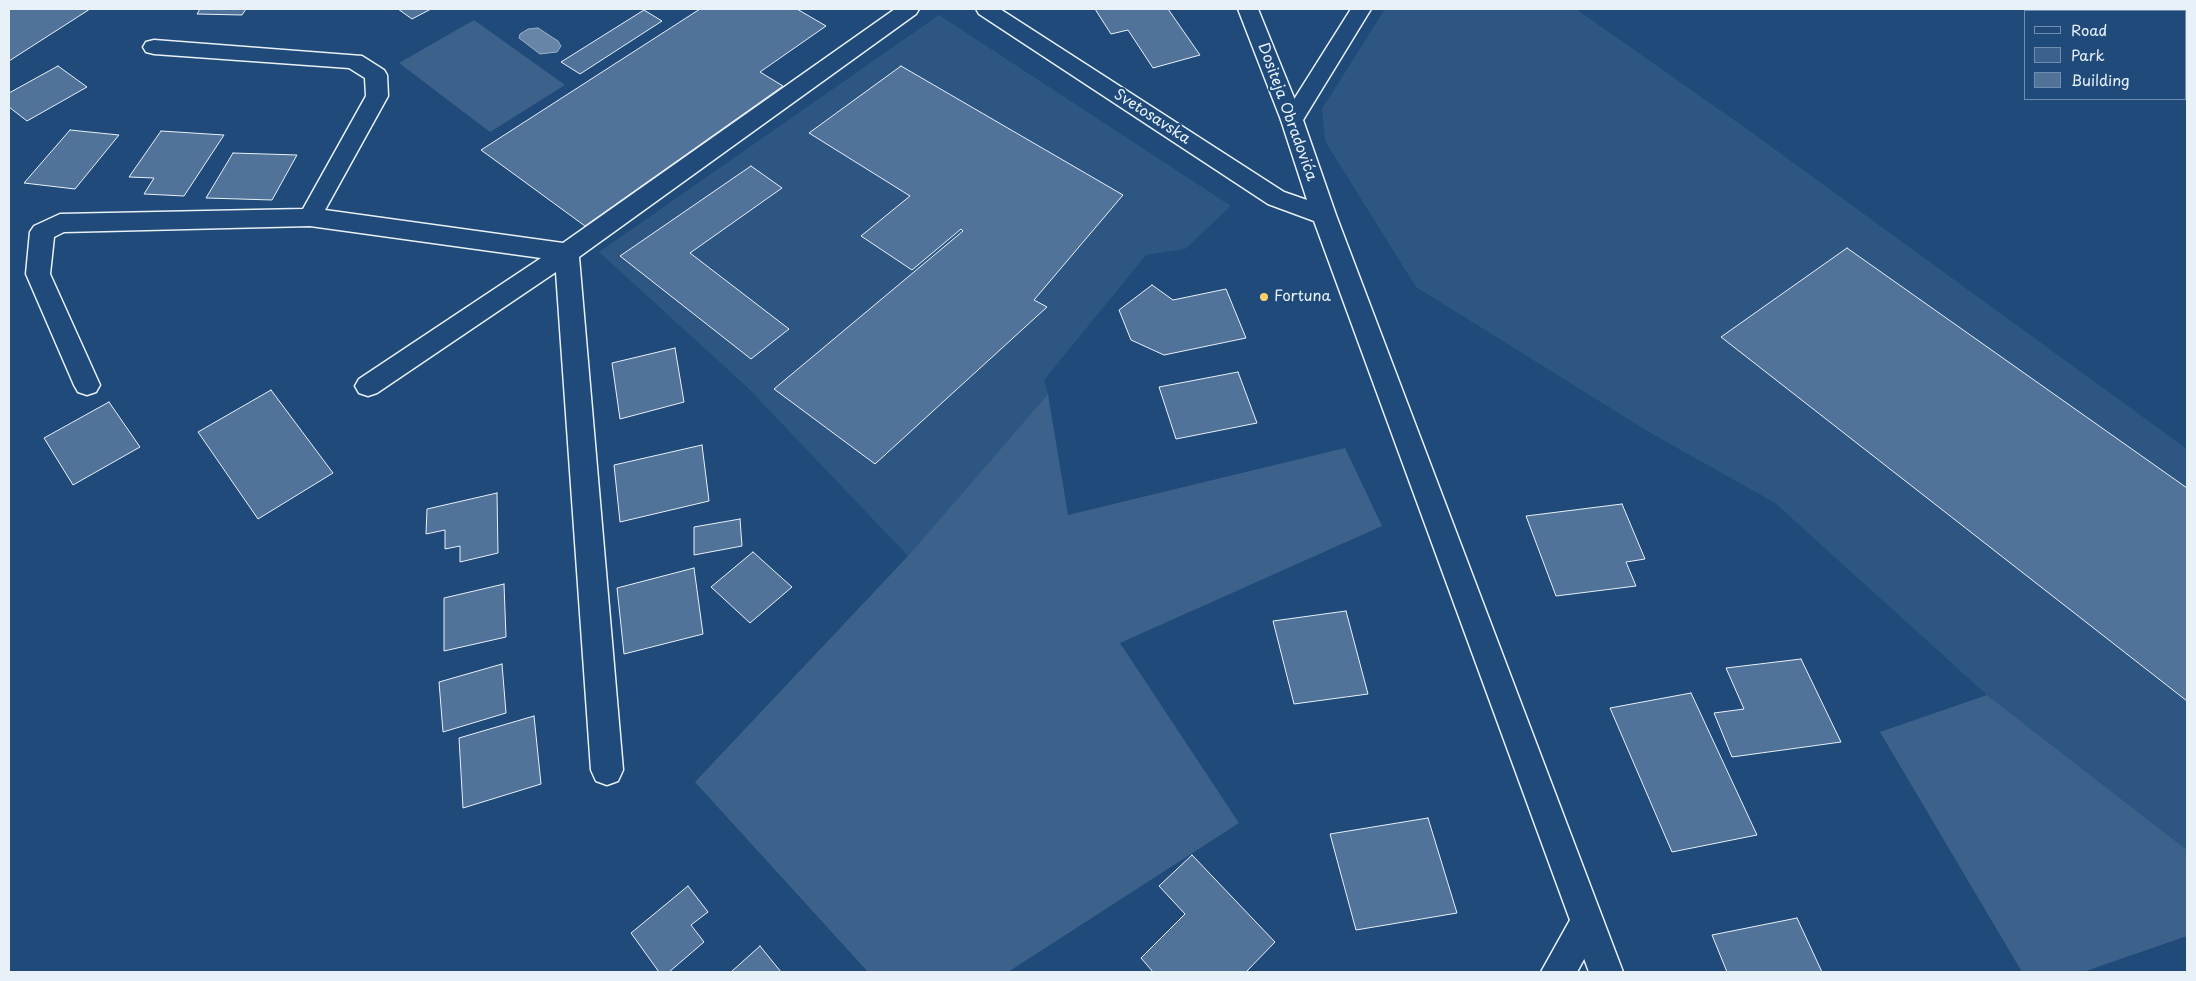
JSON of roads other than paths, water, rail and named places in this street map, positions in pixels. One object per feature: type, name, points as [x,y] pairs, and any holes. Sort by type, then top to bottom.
[{"type":"street","points":[[368,386],[567,253],[910,9]]},
{"type":"street","name":"Svetosavska","points":[[986,9],[1276,198],[1324,215]]},
{"type":"street","name":"Dositeja Obradovića","points":[[1248,9],[1292,120],[1324,215],[1606,972]]},
{"type":"street","points":[[1292,120],[1361,9]]},
{"type":"street","points":[[154,47],[354,61],[376,76],[376,96],[310,217]]},
{"type":"street","points":[[87,386],[38,274],[42,232],[60,223],[310,217],[567,253]]},
{"type":"street","points":[[567,253],[607,770]]},
{"type":"street","points":[[1558,972],[1587,923]]},
{"type":"place","name":"Fortuna","points":[[1264,297]]}]
